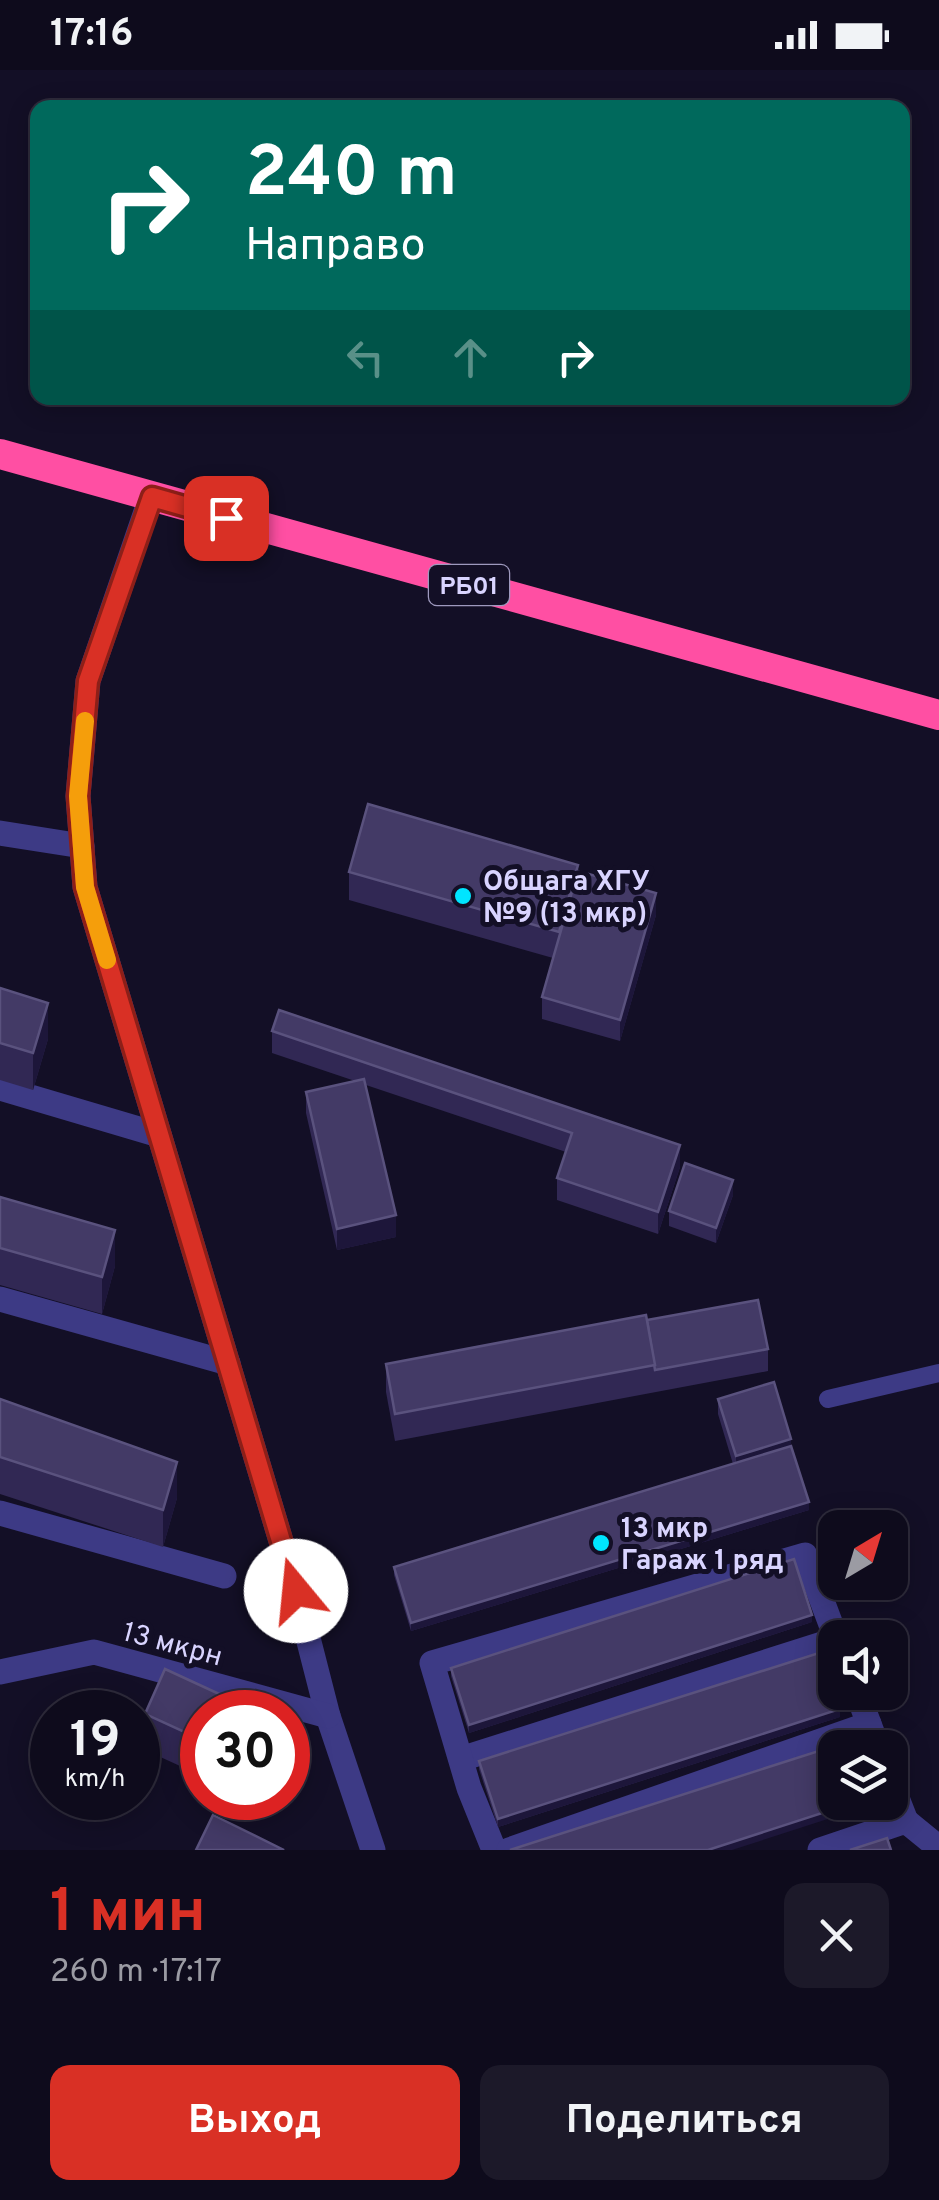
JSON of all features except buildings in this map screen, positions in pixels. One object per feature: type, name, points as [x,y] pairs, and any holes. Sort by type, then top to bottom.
[{"type":"highway","name":"РБ01","points":[[0,454],[939,715]]},
{"type":"street","points":[[152,497],[88,681],[78,796],[85,887],[296,1591],[328,1716],[373,1850]]},
{"type":"street","points":[[0,833],[82,846]]},
{"type":"street","points":[[0,1088],[159,1135]]},
{"type":"street","points":[[0,1299],[228,1364]]},
{"type":"street","points":[[0,1513],[224,1576]]},
{"type":"street","points":[[494,1850],[432,1663],[805,1554],[829,1620]]},
{"type":"street","points":[[461,1759],[818,1645]]},
{"type":"street","name":"13 мкрн","points":[[0,1672],[94,1652],[328,1716]]},
{"type":"street","points":[[509,1850],[818,1753]]},
{"type":"street","points":[[820,1850],[906,1821],[939,1848]]},
{"type":"lane","points":[[828,1399],[939,1372]]},
{"type":"slow traffic","points":[[85,721],[78,796],[85,887],[107,960]]},
{"type":"place","name":"Общага ХГУ №9 (13 мкр)","points":[[463,896]]},
{"type":"place","name":"13 мкр Гараж 1 ряд","points":[[601,1543]]},
{"type":"route","points":[[226,518],[152,497],[88,681],[78,796],[85,887],[296,1591]]}]
